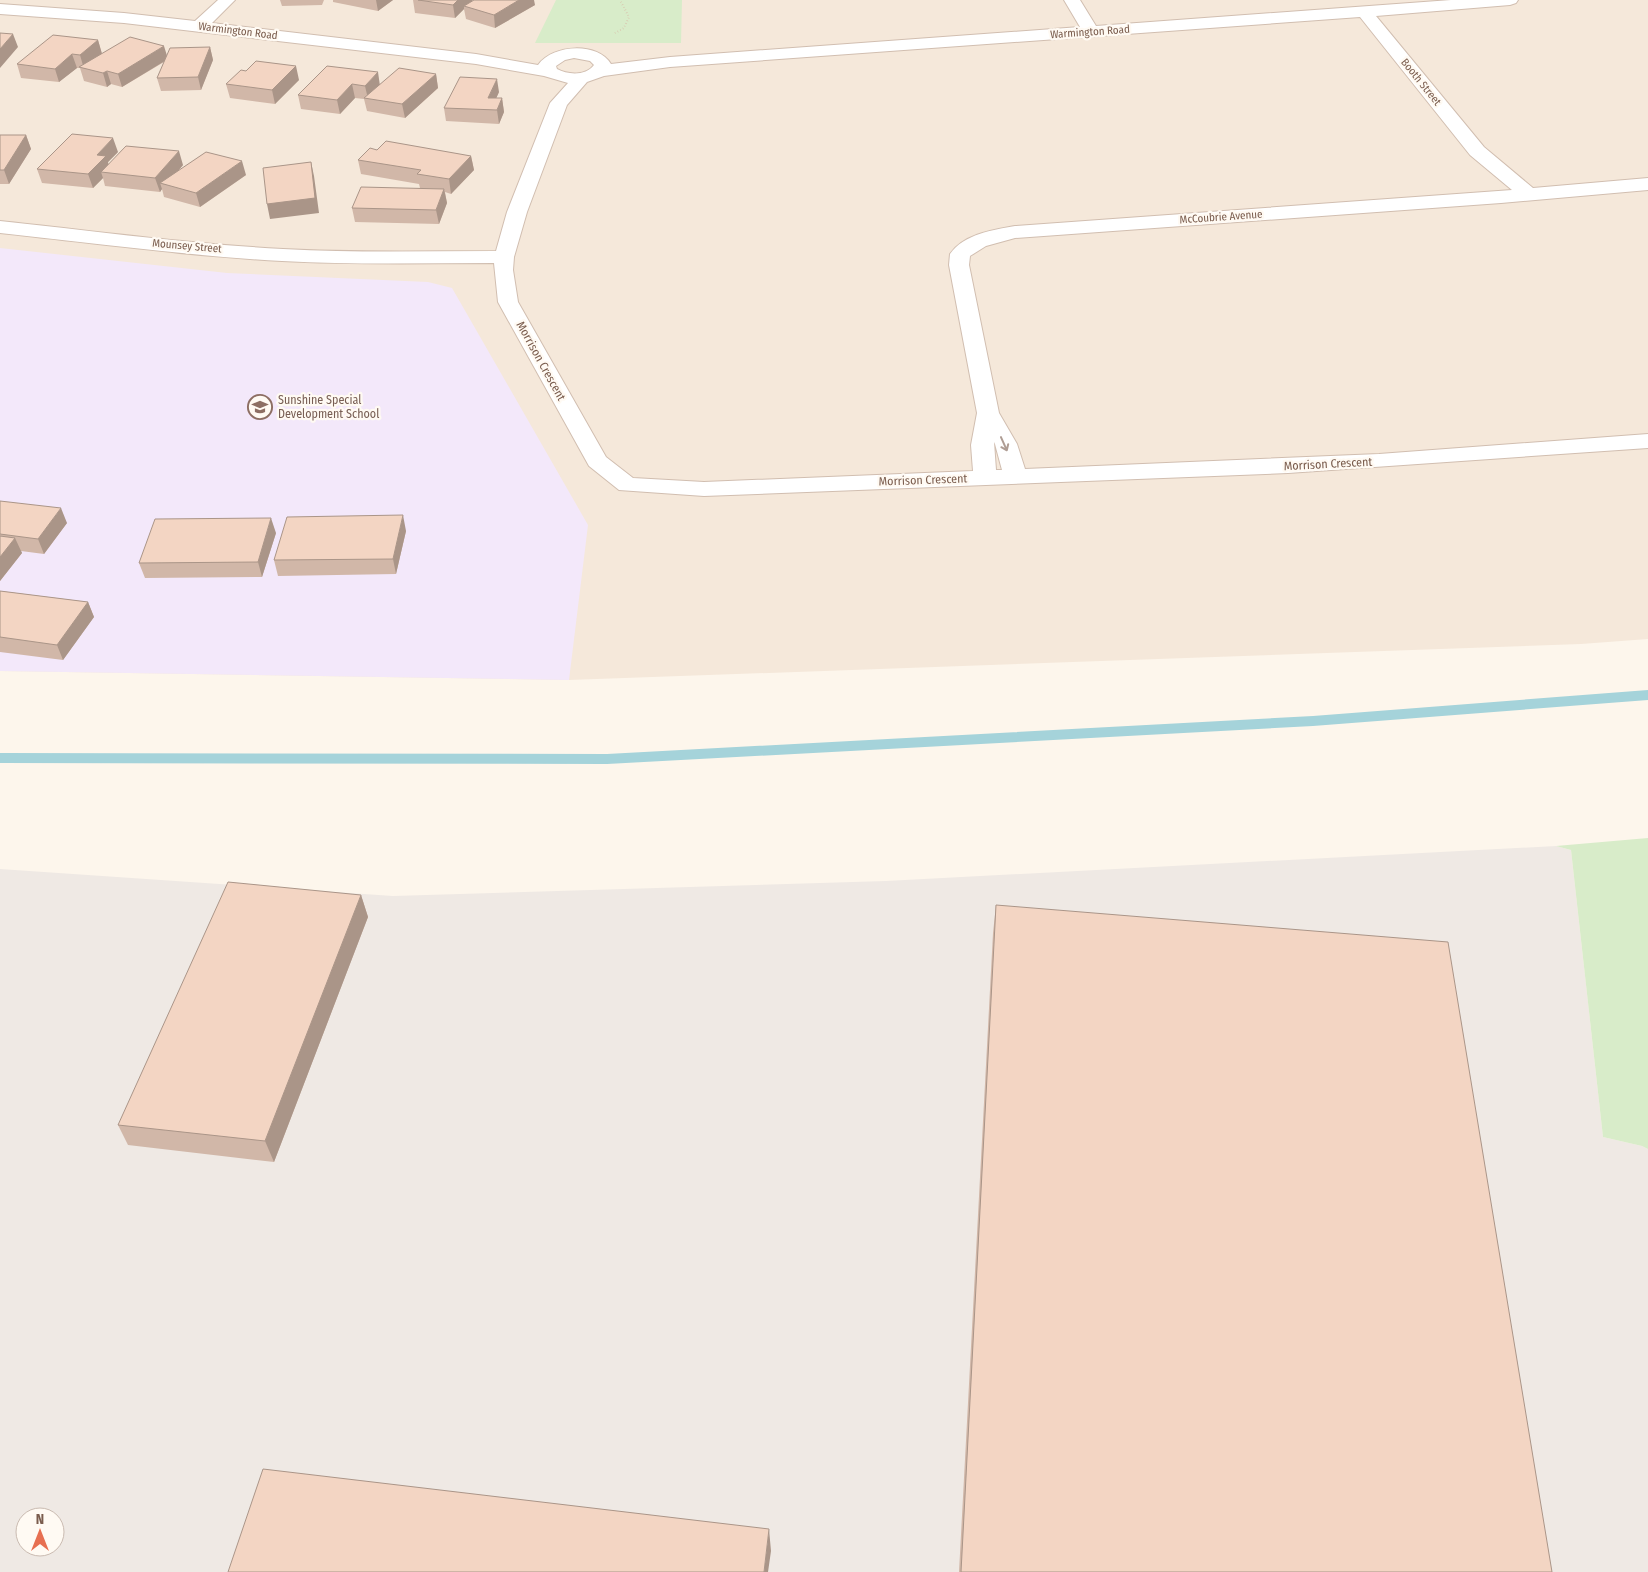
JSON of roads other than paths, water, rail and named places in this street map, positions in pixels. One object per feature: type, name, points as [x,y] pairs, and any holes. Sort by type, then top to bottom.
[{"type":"street","points":[[198,27],[227,0]]},
{"type":"street","points":[[1072,0],[1091,32]]},
{"type":"street","name":"Warmington Road","points":[[600,66],[1091,32],[1510,0]]},
{"type":"street","name":"Warmington Road","points":[[0,9],[72,13],[476,59],[554,69],[582,78]]},
{"type":"street","name":"Booth Street","points":[[1364,12],[1477,151],[1528,194]]},
{"type":"street","points":[[554,69],[574,53],[590,55],[600,66],[582,78]]},
{"type":"street","name":"Morrison Crescent","points":[[554,69],[559,103]]},
{"type":"street","name":"Morrison Crescent","points":[[582,78],[559,103],[517,212],[503,263],[508,302],[597,461],[627,485],[704,489],[1379,462],[1648,441]]},
{"type":"street","name":"Booth Street","points":[[1477,151],[1487,176],[1501,197]]},
{"type":"street","name":"McCoubrie Avenue","points":[[1016,477],[1006,444],[988,413],[959,265],[960,254],[970,246],[988,237],[1015,232],[1501,197],[1648,184]]},
{"type":"street","name":"Mounsey Street","points":[[0,227],[179,246],[374,258],[449,266],[503,263]]},
{"type":"street","name":"McCoubrie Avenue","points":[[985,478],[982,445],[988,413]]},
{"type":"waterway","points":[[0,758],[607,759],[1313,721],[1648,695]]},
{"type":"place","name":"Sunshine Special Development School","points":[[260,407]]}]
